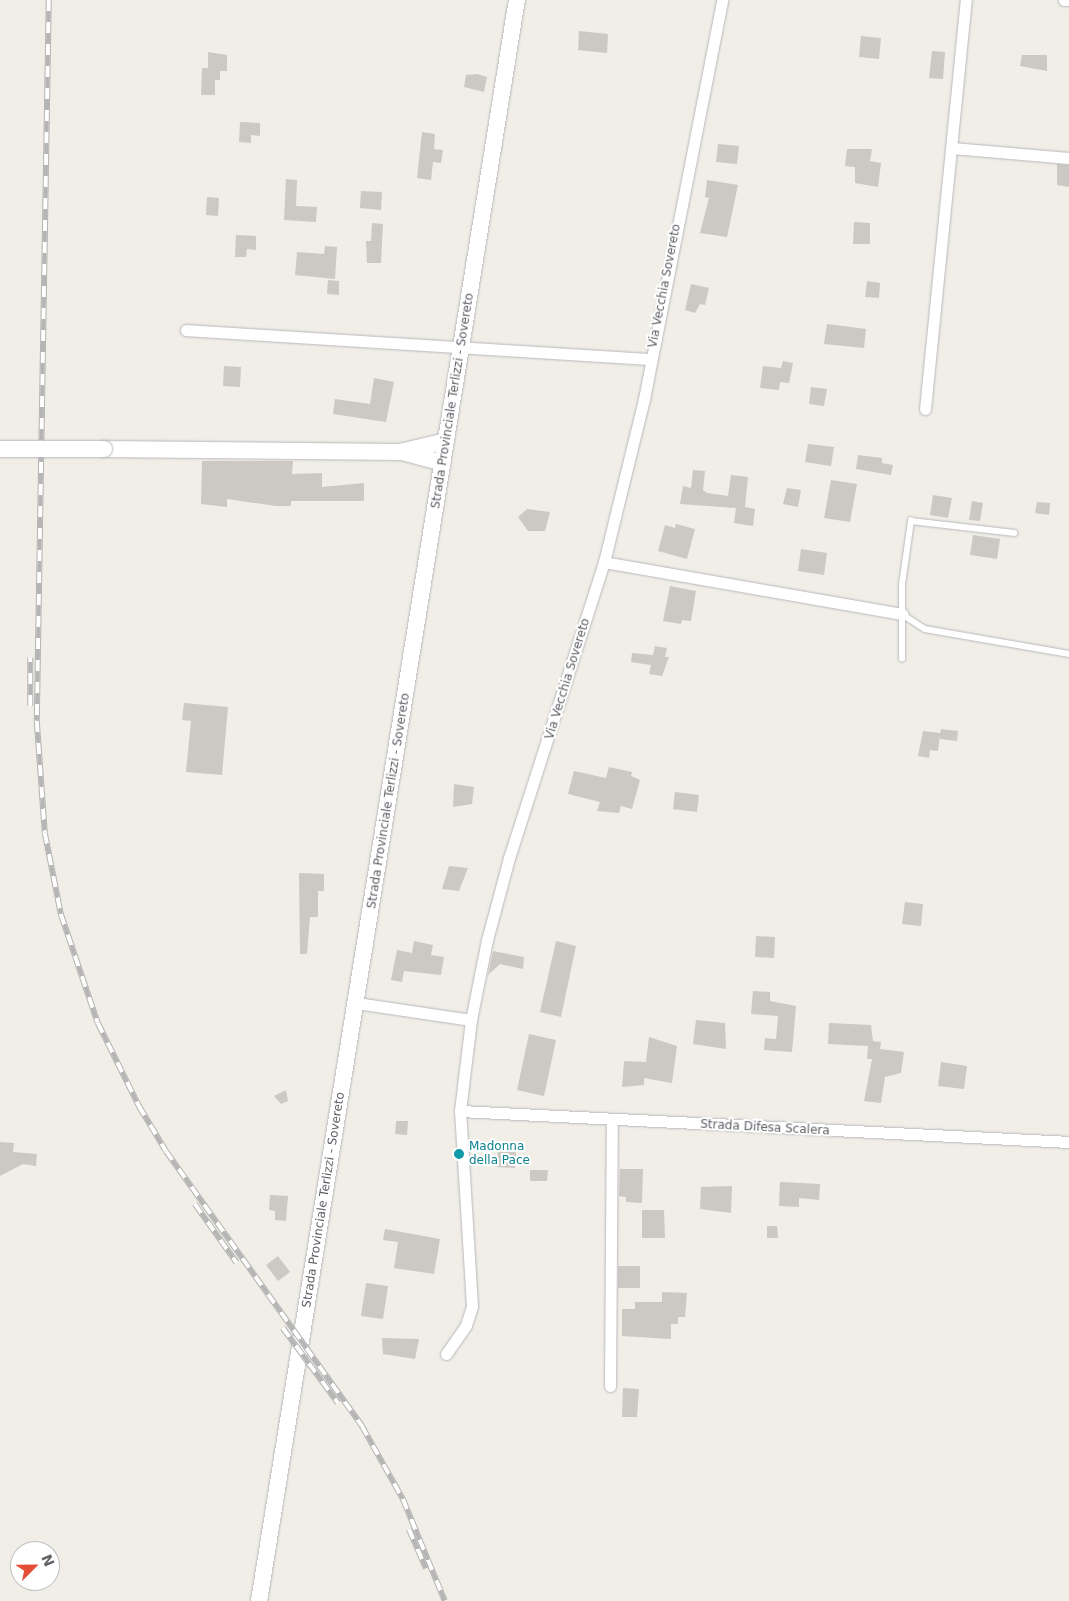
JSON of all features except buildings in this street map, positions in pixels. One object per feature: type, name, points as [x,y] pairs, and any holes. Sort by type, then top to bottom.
[{"type":"street","name":"Strada Provinciale Terlizzi - Sovereto","points":[[259,1601],[357,1003],[517,0]]},
{"type":"street","name":"Via Vecchia Sovereto","points":[[446,1354],[466,1326],[472,1306],[460,1111],[471,1020],[509,858],[604,562],[650,359],[722,0]]},
{"type":"street","points":[[925,409],[966,0]]},
{"type":"street","points":[[1064,0],[1069,0]]},
{"type":"street","points":[[952,148],[1069,158]]},
{"type":"street","points":[[186,330],[462,345],[650,359]]},
{"type":"street","points":[[400,452],[446,441]]},
{"type":"street","points":[[0,449],[400,452],[443,463]]},
{"type":"street","points":[[604,562],[902,614]]},
{"type":"street","points":[[357,1003],[471,1020]]},
{"type":"street","name":"Strada Difesa Scalera","points":[[460,1111],[612,1121],[1069,1142]]},
{"type":"street","points":[[610,1386],[612,1121]]},
{"type":"lane","points":[[902,659],[902,614],[911,521],[1014,532]]},
{"type":"lane","points":[[902,614],[925,629],[1069,654]]},
{"type":"railway","points":[[49,0],[37,721],[45,833],[61,914],[98,1023],[139,1106],[166,1151],[362,1426],[403,1499],[445,1601]]},
{"type":"railway","points":[[30,658],[30,706]]},
{"type":"railway","points":[[195,1204],[237,1263]]},
{"type":"railway","points":[[283,1328],[338,1403]]},
{"type":"railway","points":[[409,1529],[426,1568]]},
{"type":"place","name":"Madonna della Pace","points":[[459,1154]]}]
